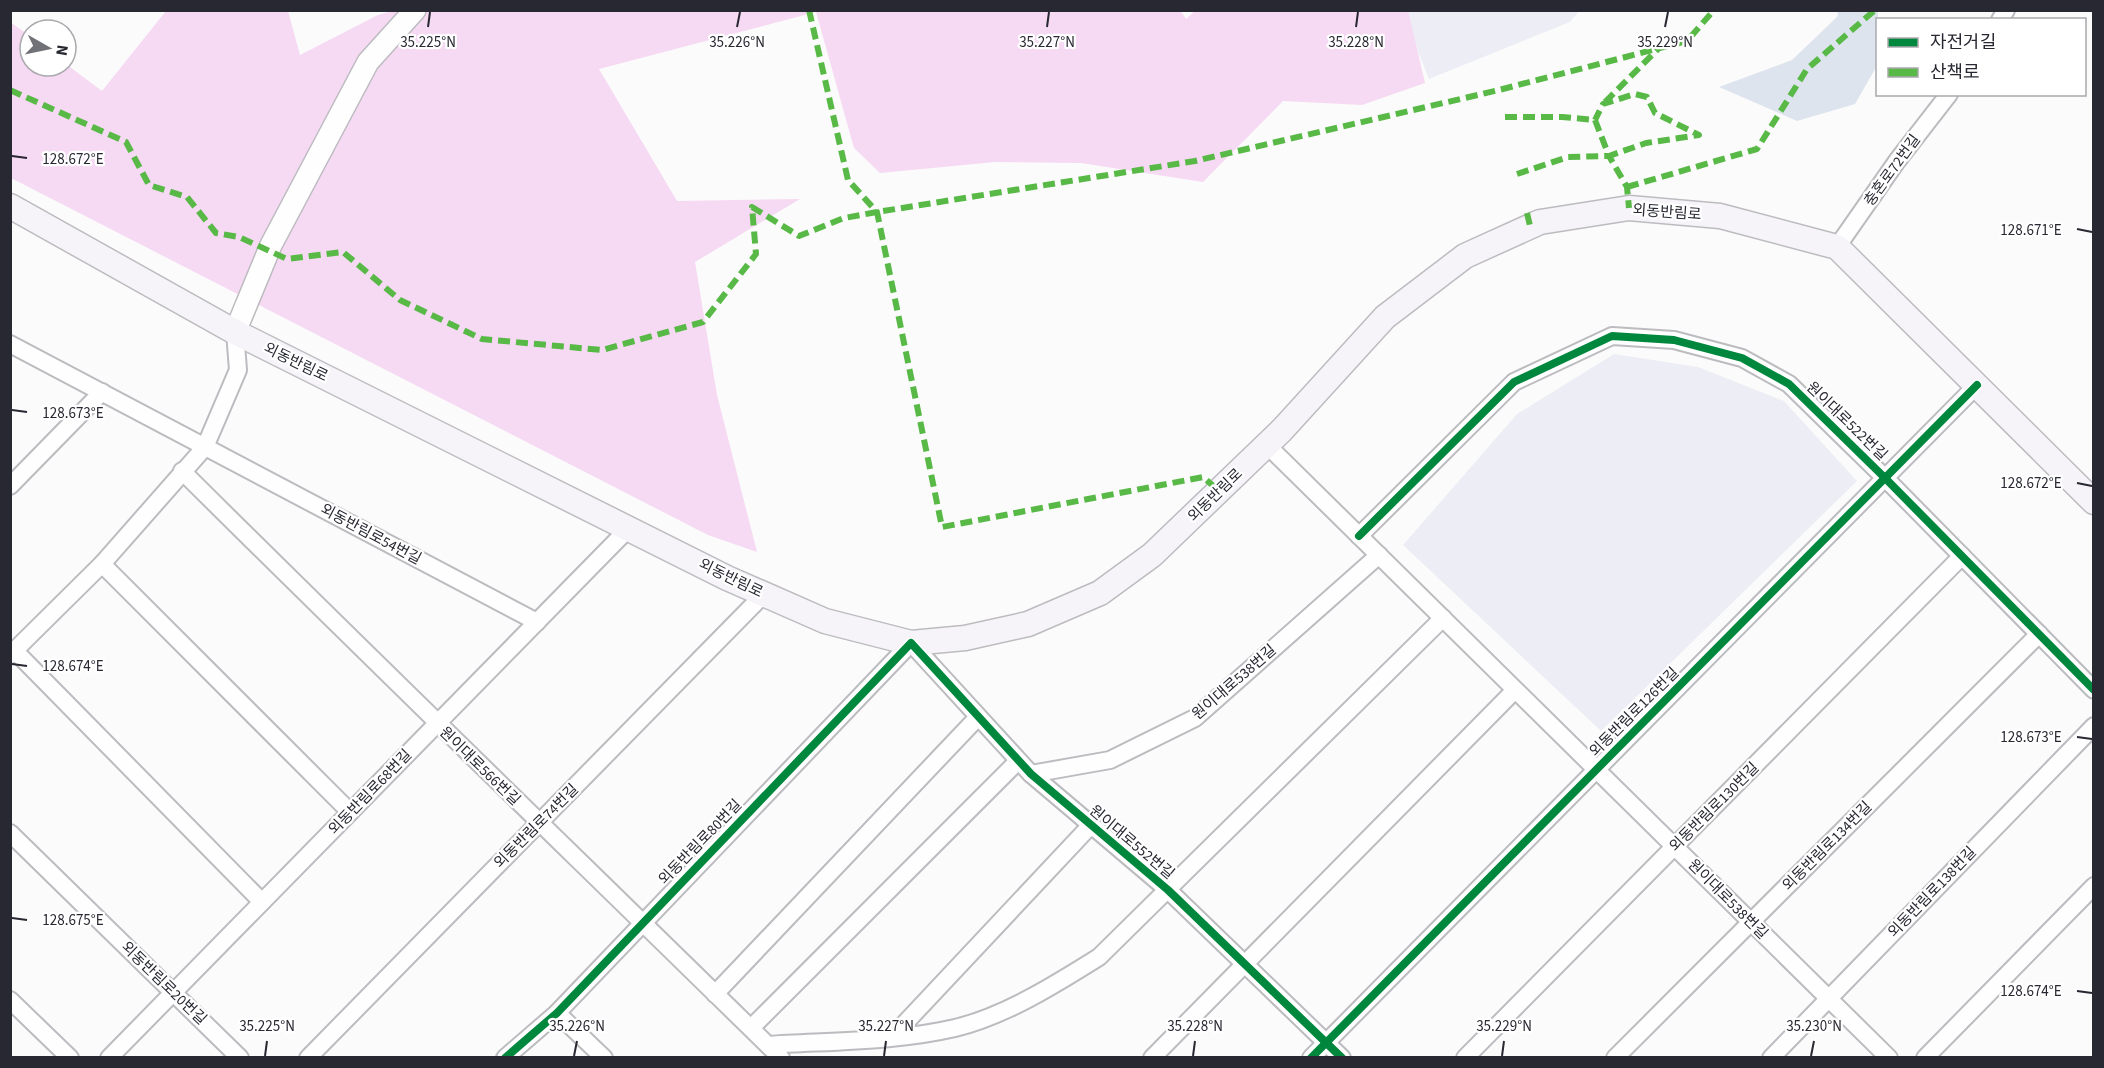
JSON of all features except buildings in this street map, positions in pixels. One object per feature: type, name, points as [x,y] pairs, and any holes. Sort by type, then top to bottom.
[{"type":"main road","name":"외동반림로","points":[[10,207],[235,332],[764,594],[825,621],[911,643],[966,638],[1028,624],[1100,593],[1152,555],[1267,445],[1385,316],[1465,256],[1540,222],[1629,208],[1720,216],[1837,247],[2094,502]]},
{"type":"street","points":[[262,902],[13,653],[102,564],[205,447],[238,370],[235,332],[272,245],[368,62],[415,10]]},
{"type":"street","name":"충혼로72번길","points":[[1837,247],[1897,161],[1947,96]]},
{"type":"street","name":"원이대로522번길","points":[[1359,536],[1514,382],[1612,336],[1674,340],[1742,358],[1789,384],[2094,690]]},
{"type":"street","name":"외동반림로54번길","points":[[10,344],[537,622]]},
{"type":"street","name":"외동반림로126번길","points":[[1311,1058],[1977,385]]},
{"type":"street","points":[[10,486],[102,392]]},
{"type":"street","name":"원이대로538번길","points":[[1267,445],[1889,1058]]},
{"type":"street","name":"원이대로566번길","points":[[182,471],[437,724],[643,920],[781,1058]]},
{"type":"street","name":"외동반림로68번길","points":[[109,1058],[630,527]]},
{"type":"street","name":"원이대로538번길","points":[[1031,774],[1110,760],[1195,718],[1379,555]]},
{"type":"street","name":"외동반림로130번길","points":[[1465,1058],[1962,556]]},
{"type":"street","points":[[102,564],[350,812]]},
{"type":"street","name":"외동반림로74번길","points":[[308,1058],[764,594]]},
{"type":"street","points":[[1167,890],[1443,618]]},
{"type":"street","name":"외동반림로134번길","points":[[1615,1058],[2039,634]]},
{"type":"street","name":"원이대로552번길","points":[[911,643],[1031,774],[1167,890],[1342,1058]]},
{"type":"street","name":"외동반림로80번길","points":[[505,1058],[557,1012],[911,643]]},
{"type":"street","points":[[1152,1058],[1515,690]]},
{"type":"street","points":[[715,994],[978,717]]},
{"type":"street","name":"외동반림로138번길","points":[[1770,1058],[2094,726]]},
{"type":"street","points":[[751,1028],[1018,761]]},
{"type":"street","name":"원이대로552번길","points":[[892,1037],[1091,825]]},
{"type":"street","name":"외동반림로20번길","points":[[10,833],[240,1058]]},
{"type":"street","points":[[1925,1058],[2094,886]]},
{"type":"street","name":"원이대로552번길","points":[[768,1045],[892,1037],[956,1028],[1035,997],[1099,957],[1167,890]]},
{"type":"street","points":[[10,1000],[70,1058]]},
{"type":"street","points":[[557,1012],[604,1058]]},
{"type":"shaded area","points":[[395,10],[1180,10],[1186,19],[1196,10],[1408,10],[1425,83],[1362,105],[1283,101],[1203,182],[1081,163],[995,162],[880,173],[854,148],[816,12],[599,69],[677,201],[800,199],[695,262],[717,395],[757,552],[708,535],[11,178],[10,22],[18,28],[18,78],[78,78],[78,73],[102,91],[166,11],[288,11],[300,55],[378,15]]},
{"type":"shaded area","points":[[1402,11],[1579,11],[1570,22],[1429,79]]},
{"type":"shaded area","points":[[1614,354],[1698,367],[1784,401],[1857,481],[1601,731],[1403,545],[1517,414]]},
{"type":"marked path","points":[[809,10],[848,180],[877,212],[942,527],[1203,477],[1219,491]]},
{"type":"marked path","points":[[10,90],[126,142],[149,185],[187,197],[216,233],[239,237],[287,259],[343,252],[400,300],[482,339],[602,350],[703,322],[756,254],[752,207],[799,236],[844,218],[1195,161],[1499,90],[1687,41],[1714,10]]},
{"type":"marked path","points":[[1627,187],[1757,149],[1807,69],[1875,10]]},
{"type":"marked path","points":[[1605,102],[1658,49]]},
{"type":"marked path","points":[[1505,117],[1562,117],[1595,120],[1609,156],[1646,143],[1699,135],[1655,113],[1647,97],[1635,94],[1603,104],[1595,120]]},
{"type":"marked path","points":[[1517,174],[1568,157],[1609,156],[1627,187],[1629,208]]},
{"type":"marked path","points":[[1527,213],[1530,226]]},
{"type":"cycle path","points":[[1359,536],[1514,382],[1612,336],[1674,340],[1742,358],[1789,384],[2094,690]]},
{"type":"cycle path","points":[[1311,1058],[1977,385]]},
{"type":"cycle path","points":[[505,1058],[557,1013],[911,643],[1031,774],[1168,890],[1342,1058]]}]
